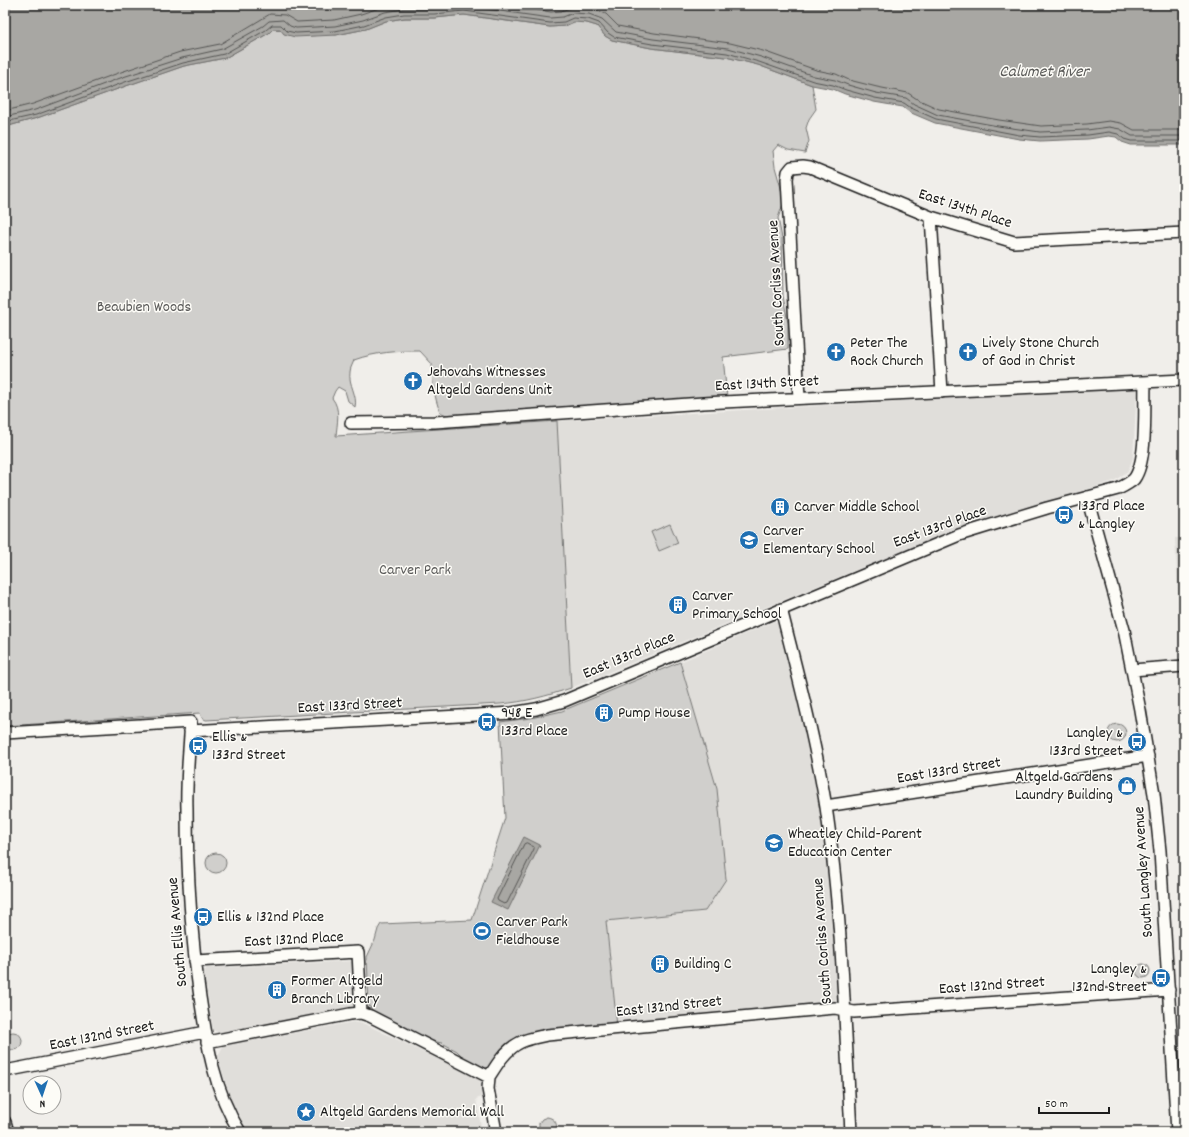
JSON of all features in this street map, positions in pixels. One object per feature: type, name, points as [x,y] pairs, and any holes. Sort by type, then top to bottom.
[{"type":"street","name":"East 134th Place","points":[[792,167],[810,167],[931,217],[1014,242],[1184,233]]},
{"type":"street","name":"South Corliss Avenue","points":[[792,167],[788,172],[786,179],[799,398]]},
{"type":"street","points":[[931,217],[942,392]]},
{"type":"street","name":"East 134th Street","points":[[351,423],[435,422],[656,406],[1184,380]]},
{"type":"street","name":"East 133rd Place","points":[[512,713],[536,709],[564,701],[959,535],[1123,486],[1133,480],[1138,473],[1143,453],[1145,382]]},
{"type":"street","name":"South Langley Avenue","points":[[1087,497],[1115,597],[1132,670],[1157,815],[1177,1132]]},
{"type":"street","name":"South Corliss Avenue","points":[[781,609],[804,697],[826,806],[836,893],[852,1132]]},
{"type":"street","points":[[1132,670],[1184,666]]},
{"type":"street","name":"East 133rd Street","points":[[5,733],[512,713]]},
{"type":"street","name":"South Ellis Avenue","points":[[190,726],[186,808],[194,961],[206,1037],[214,1075],[224,1102],[240,1132]]},
{"type":"street","name":"East 133rd Street","points":[[826,806],[1148,756]]},
{"type":"street","name":"East 132nd Place","points":[[194,961],[358,952],[361,1013]]},
{"type":"street","name":"East 132nd Street","points":[[489,1077],[501,1058],[512,1048],[522,1042],[547,1035],[835,1008],[854,1012],[1168,990]]},
{"type":"street","points":[[361,1013],[370,1016],[489,1077],[488,1089],[496,1132]]},
{"type":"street","name":"East 132nd Street","points":[[5,1072],[206,1037],[361,1013]]},
{"type":"street","points":[[5,1122],[8,1132]]},
{"type":"shaded area","name":"Carver Elementary School","points":[[1137,387],[1133,458],[1128,471],[1114,481],[973,526],[897,553],[571,688],[557,421]]},
{"type":"shaded area","points":[[1175,538],[1184,538],[1184,647],[1181,647]]},
{"type":"shaded area","name":"Wheatley Child-Parent Education Center","points":[[775,621],[779,627],[803,722],[821,816],[828,870],[838,1002],[836,1004],[617,1026],[606,921],[705,911],[717,789],[680,662]]},
{"type":"shaded area","points":[[351,961],[353,963],[356,1006],[353,1008],[218,1033],[213,1030],[204,971],[207,968]]},
{"type":"shaded area","points":[[353,1022],[365,1024],[477,1078],[482,1083],[485,1096],[476,1099],[482,1132],[248,1132],[230,1097],[219,1061],[218,1056],[223,1046]]},
{"type":"green space","points":[[464,15],[550,27],[565,26],[574,21],[587,23],[597,26],[605,36],[612,40],[651,48],[726,57],[758,65],[812,85],[816,109],[809,119],[806,128],[809,141],[805,153],[788,150],[778,145],[773,151],[783,204],[778,218],[782,238],[783,296],[788,323],[788,349],[723,357],[727,397],[451,417],[440,412],[436,400],[432,376],[432,364],[420,351],[403,351],[370,355],[354,360],[350,369],[350,381],[356,403],[355,407],[348,401],[345,391],[338,387],[332,398],[337,407],[338,421],[336,436],[557,421],[571,688],[536,698],[500,704],[206,720],[202,718],[200,713],[5,726],[5,127],[37,118],[184,66],[225,58],[269,33],[273,29],[336,35],[366,29],[386,21],[405,18],[435,18]]},
{"type":"green space","points":[[670,524],[678,543],[659,551],[651,532]]},
{"type":"green space","points":[[680,662],[717,789],[726,879],[705,911],[606,921],[617,1026],[530,1035],[490,1068],[485,1068],[463,1057],[457,1051],[442,1043],[432,1041],[373,1011],[369,1006],[367,957],[381,924],[472,920],[505,818],[500,722],[531,718],[562,711]]},
{"type":"green space","points":[[1117,724],[1123,727],[1126,733],[1123,739],[1117,742],[1111,739],[1108,733],[1111,727]]},
{"type":"green space","points":[[216,853],[223,856],[226,863],[223,870],[216,873],[209,870],[206,863],[209,856]]},
{"type":"green space","points":[[1140,964],[1146,964],[1150,968],[1150,974],[1146,978],[1140,978],[1136,974],[1136,968]]},
{"type":"green space","points":[[13,1032],[19,1035],[22,1041],[19,1047],[13,1050],[7,1047],[4,1041],[7,1035]]},
{"type":"green space","points":[[547,1117],[556,1122],[557,1127],[555,1132],[541,1132],[539,1123],[542,1119]]},
{"type":"water","name":"Calumet River","points":[[5,5],[1184,5],[1184,145],[1131,145],[1122,142],[1116,137],[1109,136],[1088,139],[1040,141],[1019,139],[935,123],[909,112],[903,107],[874,102],[833,89],[812,85],[758,65],[726,57],[651,48],[612,40],[605,36],[597,26],[587,23],[574,22],[565,26],[550,27],[464,15],[435,18],[405,18],[386,21],[366,29],[336,35],[295,37],[284,34],[280,29],[273,29],[269,33],[225,58],[184,66],[37,118],[5,127]]},
{"type":"water","points":[[524,837],[540,845],[508,910],[491,902]]},
{"type":"place","name":"Peter The Rock Church","points":[[836,352]]},
{"type":"place","name":"Lively Stone Church of God in Christ","points":[[968,352]]},
{"type":"place","name":"Jehovahs Witnesses Altgeld Gardens Unit","points":[[413,381]]},
{"type":"place","name":"Carver Middle School","points":[[780,507]]},
{"type":"place","name":"133rd Place & Langley","points":[[1064,515]]},
{"type":"place","name":"Carver Elementary School","points":[[749,540]]},
{"type":"place","name":"Carver Primary School","points":[[678,605]]},
{"type":"place","name":"Pump House","points":[[604,713]]},
{"type":"place","name":"948 E 133rd Place","points":[[487,722]]},
{"type":"place","name":"Langley & 133rd Street","points":[[1137,742]]},
{"type":"place","name":"Ellis & 133rd Street","points":[[198,746]]},
{"type":"place","name":"Altgeld Gardens Laundry Building","points":[[1127,786]]},
{"type":"place","name":"Wheatley Child-Parent Education Center","points":[[774,843]]},
{"type":"place","name":"Ellis & 132nd Place","points":[[203,917]]},
{"type":"place","name":"Carver Park Fieldhouse","points":[[482,931]]},
{"type":"place","name":"Building C","points":[[660,964]]},
{"type":"place","name":"Langley & 132nd Street","points":[[1161,978]]},
{"type":"place","name":"Former Altgeld Branch Library","points":[[277,990]]},
{"type":"place","name":"Altgeld Gardens Memorial Wall","points":[[306,1112]]},
{"type":"park label","name":"Beaubien Woods","points":[[144,307]]},
{"type":"park label","name":"Carver Park","points":[[415,570]]}]
